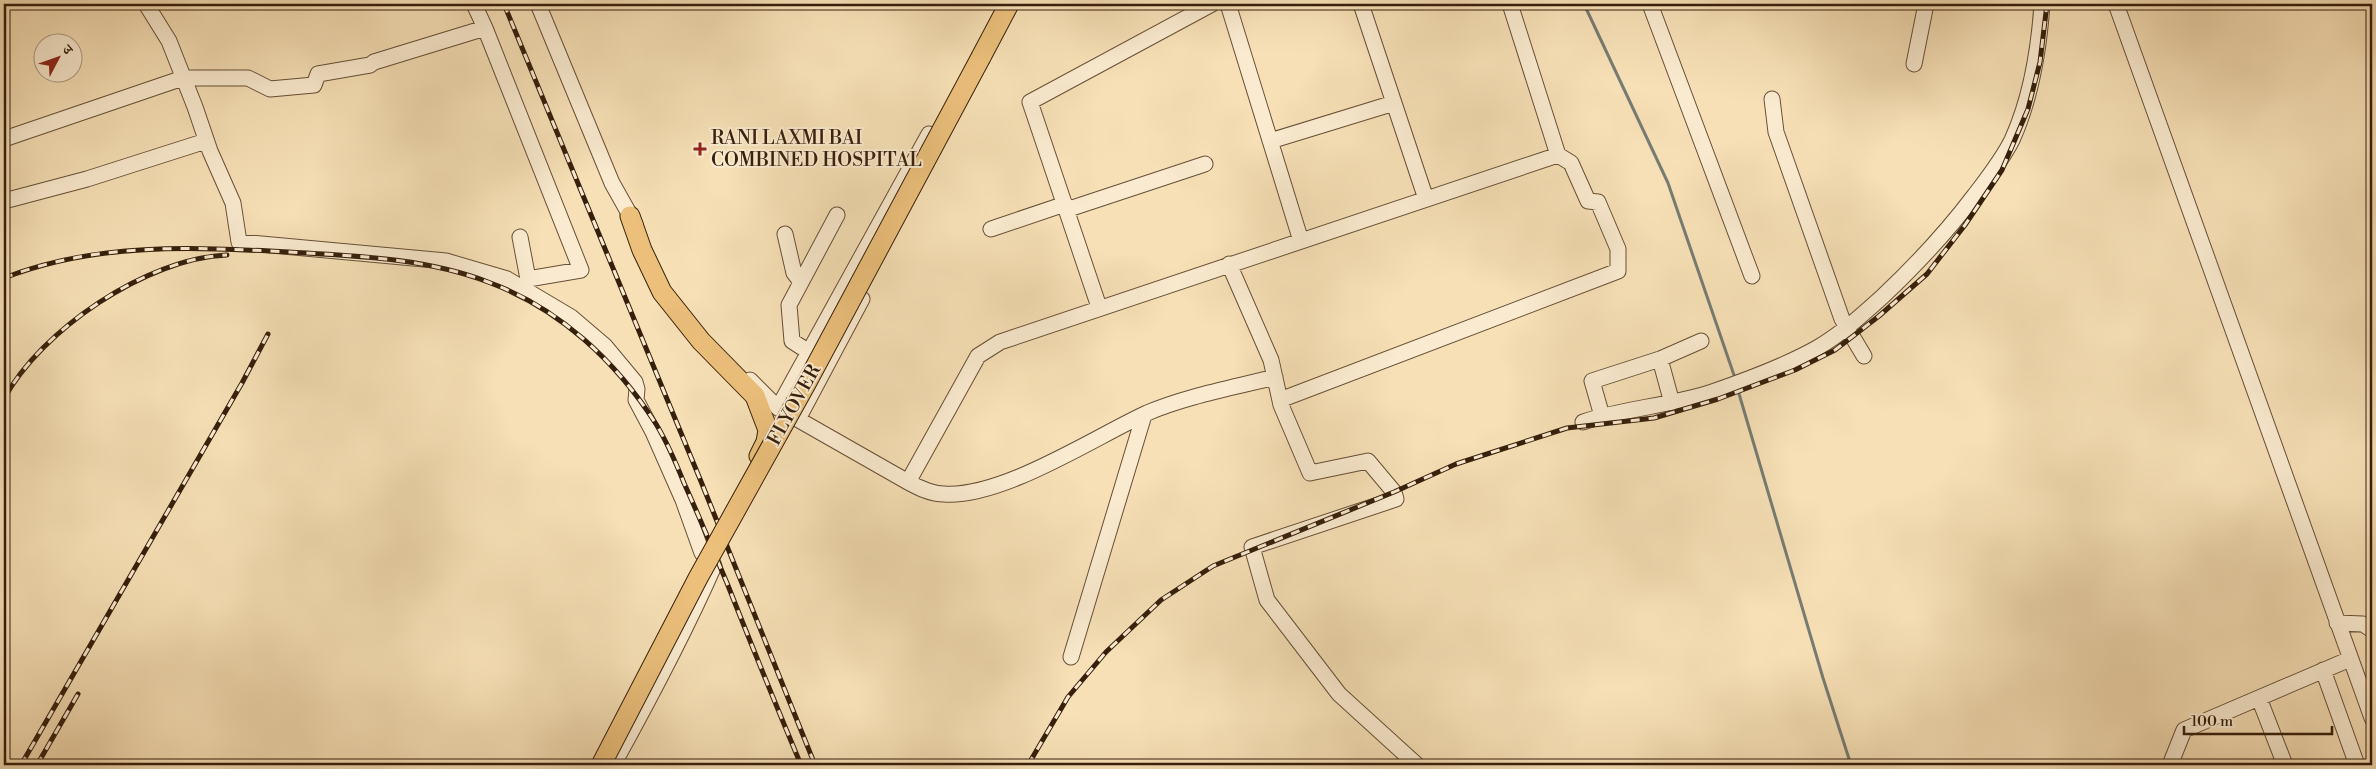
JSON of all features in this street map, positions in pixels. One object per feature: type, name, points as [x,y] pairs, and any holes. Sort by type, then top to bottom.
[{"type":"main road","name":"FLYOVER","points":[[601,765],[698,578],[1010,4]]},
{"type":"main road","points":[[633,224],[662,292],[701,341],[755,396],[763,412],[768,430],[766,442],[742,490],[741,500]]},
{"type":"street","points":[[474,4],[581,270],[528,279],[520,237]]},
{"type":"street","points":[[538,4],[612,183],[660,273],[700,330],[778,408],[908,482],[926,491],[944,494],[977,490],[1015,478],[1144,415],[1188,399],[1275,377]]},
{"type":"street","points":[[1099,307],[1030,102],[1212,4]]},
{"type":"street","points":[[1228,4],[1301,241]]},
{"type":"street","points":[[1360,4],[1426,199]]},
{"type":"street","points":[[1280,400],[1618,271],[1618,249],[1598,202],[1588,201],[1571,163],[1558,155],[1510,4]]},
{"type":"street","points":[[1650,4],[1752,276]]},
{"type":"street","points":[[1914,64],[1926,4]]},
{"type":"street","points":[[1583,422],[1602,416],[1672,403],[1710,392],[1786,362],[1816,348],[1848,328],[1922,260],[1944,235],[1993,171],[2011,142],[2023,112],[2034,67],[2042,4]]},
{"type":"street","points":[[2116,4],[2372,718]]},
{"type":"street","points":[[151,6],[169,41],[206,141],[233,203],[239,242],[446,261],[507,279],[571,317],[605,346],[635,382],[637,389],[636,400],[653,432],[683,500],[702,553],[592,765]]},
{"type":"street","points":[[4,139],[184,78],[248,78],[270,89],[314,86],[318,74],[370,65],[374,62],[485,28]]},
{"type":"street","points":[[778,408],[972,55],[985,50],[987,63],[798,419]]},
{"type":"street","points":[[1772,100],[1776,132],[1842,319],[1864,356]]},
{"type":"street","points":[[1270,141],[1394,103]]},
{"type":"street","points":[[4,201],[87,179],[206,141]]},
{"type":"street","points":[[908,482],[978,356],[1000,342],[1099,307],[1558,155]]},
{"type":"street","points":[[991,229],[1204,164]]},
{"type":"street","points":[[809,352],[792,341],[789,304],[837,215]]},
{"type":"street","points":[[785,234],[794,273],[801,282]]},
{"type":"street","points":[[1229,264],[1271,360],[1280,400],[1310,473],[1368,461],[1394,492],[1396,499],[1252,547],[1267,600],[1339,694],[1417,765]]},
{"type":"street","points":[[1602,416],[1592,381],[1660,359],[1701,341]]},
{"type":"street","points":[[1660,359],[1672,403]]},
{"type":"street","points":[[1071,657],[1144,415]]},
{"type":"street","points":[[613,765],[666,669],[714,566],[707,553],[702,553]]},
{"type":"street","points":[[2337,623],[2363,624],[2372,630]]},
{"type":"street","points":[[2170,765],[2184,730],[2350,659]]},
{"type":"street","points":[[2323,670],[2357,765]]},
{"type":"street","points":[[2259,698],[2285,765]]},
{"type":"waterway","points":[[1584,4],[1668,183],[1735,378]]},
{"type":"waterway","points":[[1737,387],[1823,678],[1851,765]]},
{"type":"railway","points":[[504,4],[700,479],[815,765]]},
{"type":"railway","points":[[1028,765],[1068,697],[1106,652],[1161,600],[1213,566],[1394,492],[1456,464],[1567,428],[1654,418],[1718,399],[1795,370],[1835,350],[1879,316],[1927,274],[1965,225],[2002,170],[2028,109],[2040,62],[2047,4]]},
{"type":"railway","points":[[4,278],[39,266],[109,253],[180,249],[289,252],[390,260],[440,268],[488,282],[539,306],[584,339],[604,358],[640,401],[668,445],[727,583],[801,765]]},
{"type":"railway","points":[[4,399],[21,373],[43,348],[99,302],[131,284],[164,269],[196,259],[227,255]]},
{"type":"railway","points":[[21,765],[242,383],[268,334]]},
{"type":"railway","points":[[37,765],[78,694]]},
{"type":"place","name":"RANI LAXMI BAI COMBINED HOSPITAL","points":[[700,149]]}]
